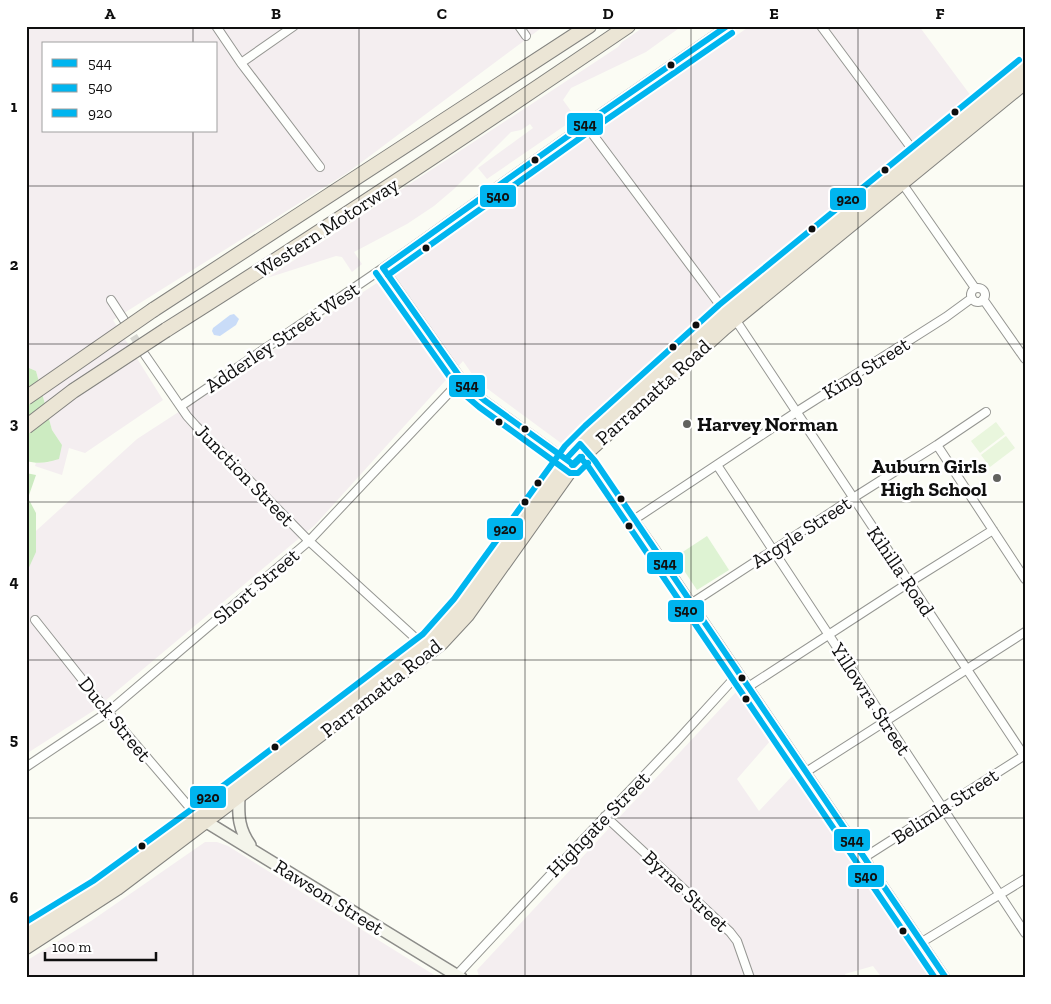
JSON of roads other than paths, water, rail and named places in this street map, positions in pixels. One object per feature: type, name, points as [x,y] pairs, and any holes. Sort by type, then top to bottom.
[{"type":"highway","name":"Western Motorway","points":[[26,398],[153,310],[589,26]]},
{"type":"highway","name":"Western Motorway","points":[[26,426],[73,391],[479,128],[628,26]]},
{"type":"highway","name":"Parramatta Road","points":[[26,946],[117,888],[423,645],[442,627],[461,604],[570,462],[584,448],[730,315],[920,160],[1025,67]]},
{"type":"highway","name":"Parramatta Road","points":[[730,315],[902,183],[920,160],[1025,82]]},
{"type":"highway","name":"Parramatta Road","points":[[26,932],[239,797],[425,656],[454,630],[570,462]]},
{"type":"main road","points":[[239,797],[241,832],[252,848]]},
{"type":"main road","name":"Rawson Street","points":[[202,819],[252,848],[457,977]]},
{"type":"street","points":[[216,26],[241,63],[320,167]]},
{"type":"street","points":[[241,63],[294,26]]},
{"type":"street","points":[[520,26],[526,36]]},
{"type":"street","name":"Adderley Street West","points":[[181,406],[383,268],[585,124],[727,26]]},
{"type":"street","points":[[820,26],[920,160]]},
{"type":"street","name":"Kihilla Road","points":[[585,124],[730,315],[797,412],[1024,756]]},
{"type":"street","points":[[902,183],[975,288],[983,290],[985,293],[983,299],[978,302],[972,298],[971,293],[975,288]]},
{"type":"street","points":[[383,268],[470,390],[570,462]]},
{"type":"street","name":"King Street","points":[[634,519],[946,317],[972,298]]},
{"type":"street","points":[[983,299],[1025,359]]},
{"type":"street","points":[[111,300],[124,320]]},
{"type":"street","name":"Junction Street","points":[[145,355],[196,426],[309,541],[423,645]]},
{"type":"street","name":"Short Street","points":[[26,768],[108,712],[309,541],[462,379]]},
{"type":"street","name":"Argyle Street","points":[[692,603],[938,445],[986,412]]},
{"type":"street","points":[[938,445],[1025,579]]},
{"type":"street","points":[[584,448],[692,603],[946,978]]},
{"type":"street","name":"Yillowra Street","points":[[717,465],[1025,933]]},
{"type":"street","points":[[748,687],[993,530]]},
{"type":"street","name":"Duck Street","points":[[35,620],[108,712],[202,819]]},
{"type":"street","points":[[806,772],[1025,632]]},
{"type":"street","name":"Highgate Street","points":[[457,977],[739,672]]},
{"type":"street","name":"Belimla Street","points":[[864,857],[1024,756]]},
{"type":"street","name":"Byrne Street","points":[[605,816],[730,932],[737,941],[750,978]]},
{"type":"street","points":[[922,942],[1025,879]]},
{"type":"water","points":[[234,314],[239,319],[236,325],[220,336],[214,335],[213,328]]},
{"type":"tunnel","points":[[127,326],[141,348]]},
{"type":"place","name":"Harvey Norman","points":[[687,424]]},
{"type":"place","name":"Auburn Girls High School","points":[[997,478]]}]
